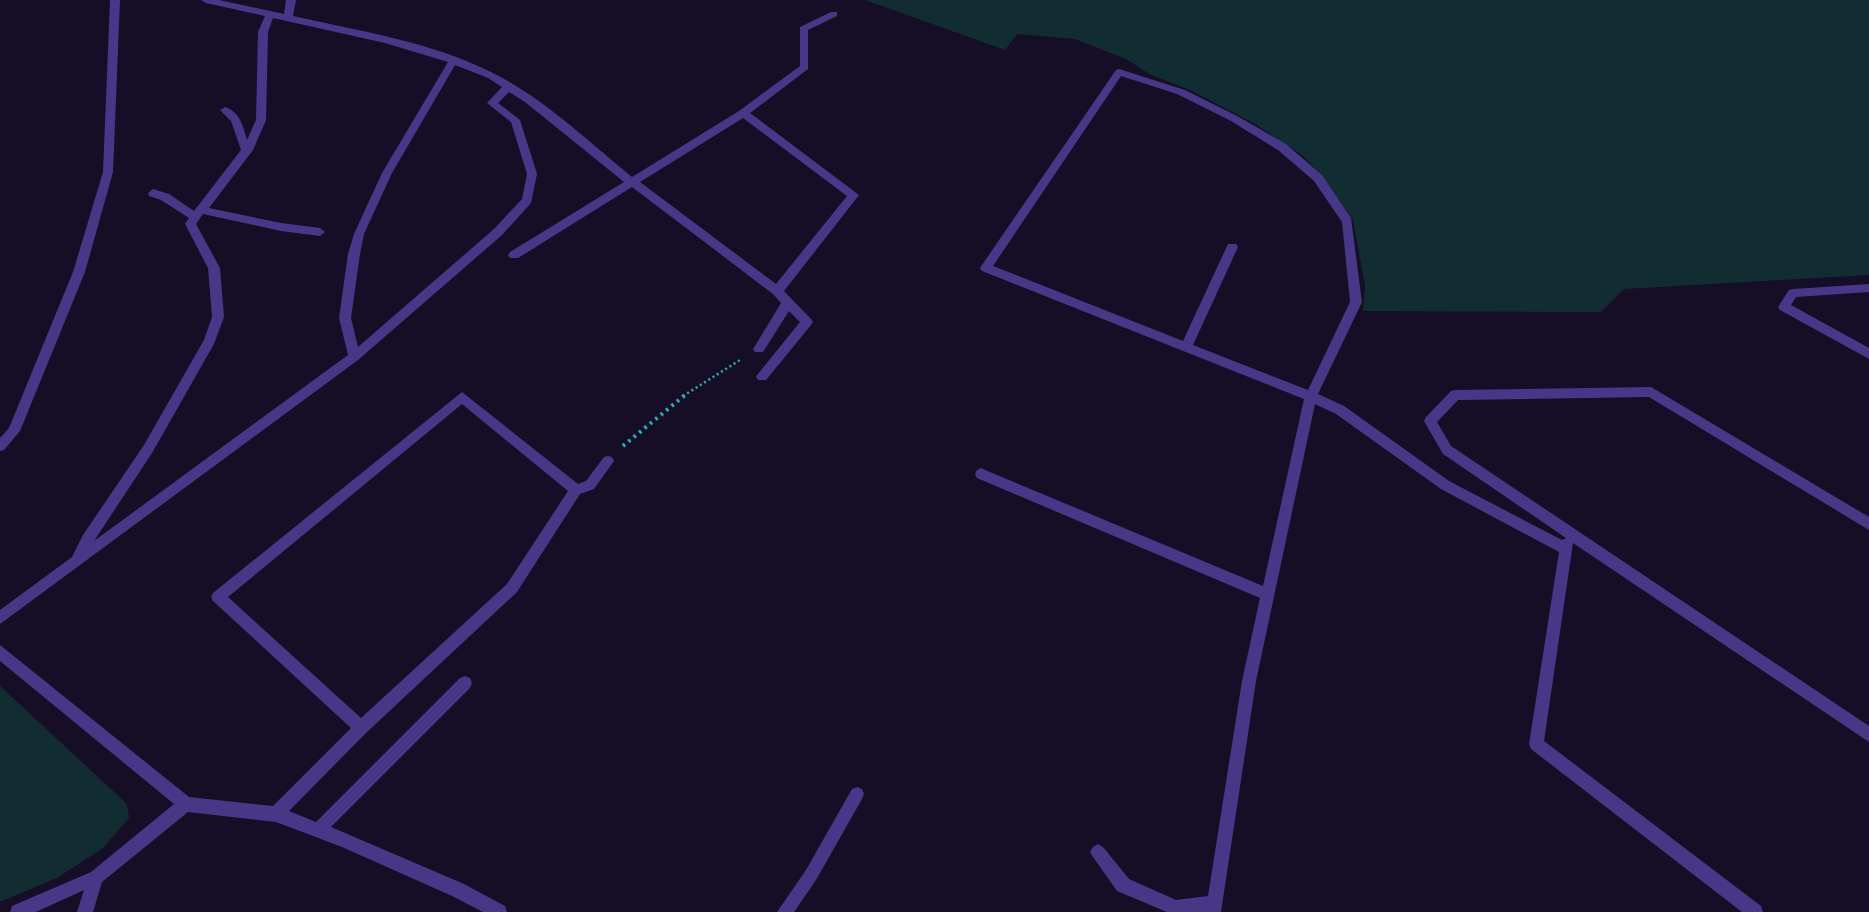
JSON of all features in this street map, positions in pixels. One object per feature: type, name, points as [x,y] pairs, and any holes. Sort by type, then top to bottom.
[{"type":"street","points":[[0,446],[14,431],[79,272],[108,172],[115,0]]},
{"type":"street","points":[[206,0],[385,40],[452,60],[491,76],[529,100],[632,182],[777,291],[807,322],[762,377]]},
{"type":"street","points":[[288,18],[291,0]]},
{"type":"street","points":[[76,563],[88,539],[148,449],[210,341],[218,317],[214,268],[190,224],[246,151],[261,120],[263,32],[270,14]]},
{"type":"street","points":[[514,255],[743,113],[805,67],[802,29],[834,14]]},
{"type":"street","points":[[354,357],[345,318],[354,254],[359,234],[392,164],[452,60]]},
{"type":"street","points":[[1098,852],[1123,885],[1176,908],[1214,908],[1249,681],[1311,396],[1356,302],[1347,221],[1318,178],[1282,147],[1235,119],[1181,92],[1119,72],[986,268],[1311,396],[1340,410],[1445,485],[1566,549]]},
{"type":"street","points":[[0,618],[354,357],[498,232],[527,200],[532,174],[515,120],[492,103],[508,87]]},
{"type":"street","points":[[225,110],[234,119],[246,151]]},
{"type":"street","points":[[743,113],[854,195],[777,291]]},
{"type":"street","points":[[153,193],[199,214],[320,232]]},
{"type":"street","points":[[1186,347],[1232,247]]},
{"type":"street","points":[[1869,288],[1793,293],[1784,307],[1869,354]]},
{"type":"street","points":[[759,350],[788,302]]},
{"type":"street","points":[[1869,524],[1651,392],[1455,395],[1430,421],[1447,450],[1869,734]]},
{"type":"street","points":[[361,728],[218,597],[462,397],[576,490]]},
{"type":"street","points":[[276,814],[361,728],[512,588],[576,490],[590,485],[608,461]]},
{"type":"street","points":[[981,474],[1268,595]]},
{"type":"street","points":[[1568,531],[1536,744],[1755,912]]},
{"type":"street","points":[[0,652],[186,804],[276,814],[458,890],[499,912]]},
{"type":"street","points":[[318,830],[465,683]]},
{"type":"street","points":[[785,912],[810,875],[857,794]]},
{"type":"street","points":[[18,912],[96,878],[186,804]]},
{"type":"street","points":[[85,912],[96,878]]},
{"type":"path","points":[[608,461],[663,411],[707,379],[759,350]]},
{"type":"green space","points":[[865,0],[1869,0],[1869,275],[1624,289],[1601,312],[1363,311],[1365,286],[1353,220],[1321,175],[1302,155],[1257,125],[1190,90],[1151,75],[1126,59],[1075,39],[1017,34],[1005,50]]},
{"type":"green space","points":[[0,686],[127,804],[129,818],[103,848],[57,878],[0,902]]}]
